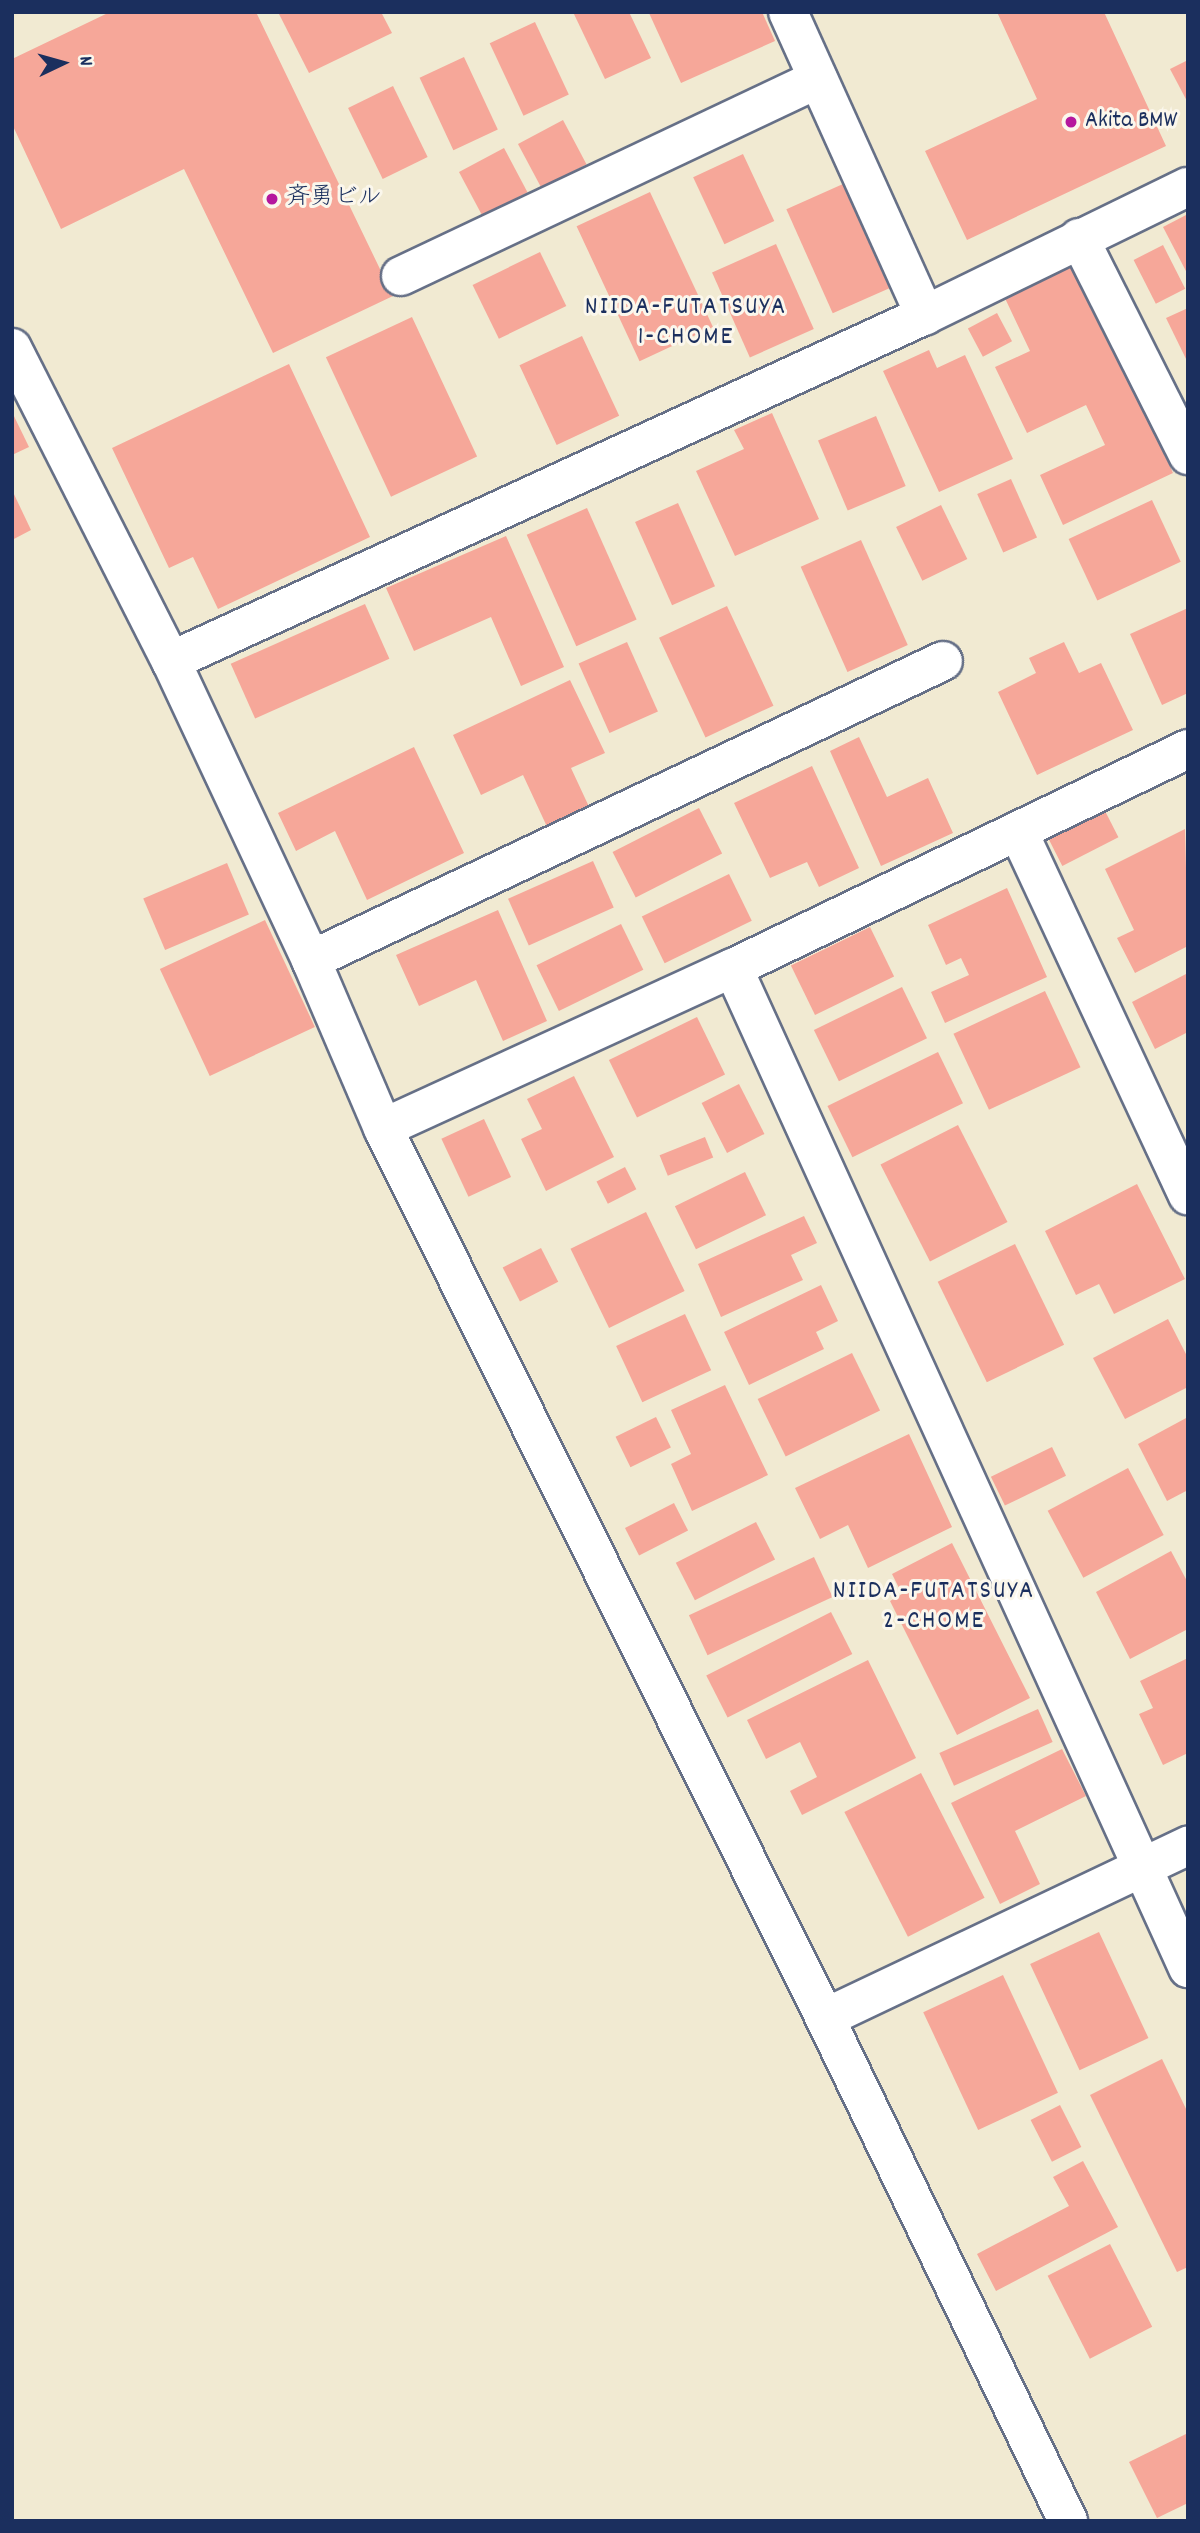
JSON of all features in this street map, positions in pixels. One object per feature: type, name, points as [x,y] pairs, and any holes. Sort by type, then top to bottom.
[{"type":"street","points":[[788,12],[925,315]]},
{"type":"street","points":[[401,276],[818,79]]},
{"type":"street","points":[[171,661],[925,315],[1188,187]]},
{"type":"street","points":[[1079,238],[1188,454]]},
{"type":"street","points":[[12,348],[171,661],[311,960],[383,1128],[825,2018],[1068,2521]]},
{"type":"street","points":[[311,960],[943,661]]},
{"type":"street","points":[[383,1128],[733,968],[1188,749]]},
{"type":"street","points":[[1018,831],[1188,1195]]},
{"type":"street","points":[[733,968],[1140,1869],[1188,1968]]},
{"type":"street","points":[[825,2018],[1188,1846]]},
{"type":"building","name":"斉勇ビル","points":[[110,12],[256,12],[393,296],[273,353],[184,169],[61,229],[12,124],[12,59]]},
{"type":"building","points":[[381,12],[392,33],[309,73],[279,14]]},
{"type":"building","points":[[573,12],[629,12],[651,58],[605,79]]},
{"type":"building","points":[[762,12],[775,41],[681,83],[649,13]]},
{"type":"building","name":"Akita BMW","points":[[997,12],[1104,12],[1166,146],[967,240],[925,151],[1037,99]]},
{"type":"building","points":[[535,22],[569,95],[523,116],[490,43]]},
{"type":"building","points":[[464,57],[498,130],[453,150],[420,78]]},
{"type":"building","points":[[1188,60],[1188,103],[1170,69]]},
{"type":"building","points":[[393,86],[428,157],[383,179],[348,108]]},
{"type":"building","points":[[563,120],[586,164],[541,188],[518,144]]},
{"type":"building","points":[[504,148],[527,192],[482,216],[459,172]]},
{"type":"building","points":[[743,154],[774,221],[724,244],[693,177]]},
{"type":"building","points":[[843,184],[889,288],[833,313],[786,209]]},
{"type":"building","points":[[650,192],[713,327],[640,361],[577,226]]},
{"type":"building","points":[[1188,214],[1188,275],[1163,227]]},
{"type":"building","points":[[776,244],[814,329],[750,357],[712,272]]},
{"type":"building","points":[[1163,245],[1185,289],[1156,304],[1134,260]]},
{"type":"building","points":[[540,252],[566,306],[499,339],[473,285]]},
{"type":"building","points":[[1073,260],[1173,473],[1063,525],[1040,475],[1105,445],[1086,405],[1027,433],[995,367],[1030,351],[1003,294]]},
{"type":"building","points":[[1188,308],[1188,363],[1166,318]]},
{"type":"building","points":[[997,313],[1012,341],[983,357],[968,328]]},
{"type":"building","points":[[412,317],[477,457],[391,497],[326,357]]},
{"type":"building","points":[[582,336],[619,416],[557,445],[519,365]]},
{"type":"building","points":[[929,350],[937,368],[965,355],[1013,459],[939,492],[883,371]]},
{"type":"building","points":[[289,364],[370,537],[218,609],[193,557],[169,568],[112,448]]},
{"type":"building","points":[[12,412],[29,447],[12,455]]},
{"type":"building","points":[[772,413],[819,519],[735,556],[696,471],[744,449],[734,430]]},
{"type":"building","points":[[876,416],[906,486],[848,511],[818,441]]},
{"type":"building","points":[[1011,479],[1037,537],[1003,553],[977,494]]},
{"type":"building","points":[[12,490],[31,530],[12,540]]},
{"type":"building","points":[[1152,500],[1181,562],[1097,601],[1069,539]]},
{"type":"building","points":[[678,503],[715,586],[672,605],[635,522]]},
{"type":"building","points":[[941,505],[967,559],[922,581],[896,527]]},
{"type":"building","points":[[587,508],[637,619],[576,646],[527,535]]},
{"type":"building","points":[[506,536],[564,667],[521,686],[491,617],[414,651],[386,588]]},
{"type":"building","points":[[861,540],[908,645],[847,672],[801,567]]},
{"type":"building","points":[[365,604],[389,659],[255,719],[231,664]]},
{"type":"building","points":[[727,606],[773,706],[706,737],[659,638]]},
{"type":"building","points":[[1188,608],[1188,693],[1162,705],[1130,634]]},
{"type":"building","points":[[627,642],[658,711],[609,733],[579,664]]},
{"type":"building","points":[[1064,642],[1079,673],[1101,663],[1133,730],[1037,775],[998,692],[1036,673],[1029,658]]},
{"type":"building","points":[[570,680],[605,753],[571,768],[591,811],[549,831],[523,775],[481,795],[453,735]]},
{"type":"building","points":[[859,737],[887,797],[928,778],[953,833],[881,866],[830,751]]},
{"type":"building","points":[[414,747],[464,853],[367,900],[335,831],[296,851],[278,813]]},
{"type":"building","points":[[812,766],[859,868],[819,887],[807,862],[770,878],[734,803]]},
{"type":"building","points":[[1103,807],[1118,837],[1062,866],[1047,836]]},
{"type":"building","points":[[699,808],[722,853],[636,897],[613,852]]},
{"type":"building","points":[[1185,829],[1188,946],[1135,973],[1117,938],[1134,930],[1105,869]]},
{"type":"building","points":[[593,861],[614,908],[529,945],[508,899]]},
{"type":"building","points":[[227,863],[249,915],[165,950],[143,899]]},
{"type":"building","points":[[729,874],[752,921],[665,963],[642,917]]},
{"type":"building","points":[[1007,888],[1047,977],[945,1023],[931,992],[969,975],[961,958],[946,965],[928,925]]},
{"type":"building","points":[[498,910],[547,1021],[503,1041],[476,980],[419,1006],[396,955]]},
{"type":"building","points":[[265,920],[315,1027],[210,1076],[160,969]]},
{"type":"building","points":[[621,924],[643,970],[559,1011],[537,965]]},
{"type":"building","points":[[870,927],[894,976],[815,1015],[791,966]]},
{"type":"building","points":[[1186,974],[1188,1032],[1155,1049],[1132,1002]]},
{"type":"building","points":[[902,987],[927,1038],[839,1081],[814,1030]]},
{"type":"building","points":[[1045,991],[1080,1067],[989,1110],[953,1034]]},
{"type":"building","points":[[697,1017],[725,1075],[637,1117],[609,1060]]},
{"type":"building","points":[[938,1052],[963,1103],[852,1157],[827,1106]]},
{"type":"building","points":[[574,1076],[614,1157],[546,1191],[521,1139],[542,1129],[527,1099]]},
{"type":"building","points":[[739,1084],[764,1134],[727,1153],[702,1103]]},
{"type":"building","points":[[484,1119],[511,1177],[468,1197],[441,1139]]},
{"type":"building","points":[[958,1125],[1007,1222],[930,1262],[880,1164]]},
{"type":"building","points":[[705,1137],[713,1157],[668,1176],[660,1155]]},
{"type":"building","points":[[625,1167],[636,1189],[608,1204],[596,1182]]},
{"type":"building","points":[[745,1172],[766,1215],[696,1249],[675,1206]]},
{"type":"building","points":[[1137,1184],[1185,1279],[1114,1314],[1099,1284],[1076,1295],[1045,1231]]},
{"type":"building","points":[[646,1212],[685,1291],[609,1328],[571,1249]]},
{"type":"building","points":[[804,1216],[817,1243],[791,1255],[803,1280],[721,1317],[698,1264]]},
{"type":"building","points":[[1015,1244],[1064,1345],[987,1382],[938,1282]]},
{"type":"building","points":[[541,1248],[558,1282],[520,1301],[503,1268]]},
{"type":"building","points":[[821,1285],[838,1321],[816,1332],[824,1349],[749,1385],[724,1332]]},
{"type":"building","points":[[685,1314],[711,1370],[642,1402],[616,1346]]},
{"type":"building","points":[[1168,1319],[1188,1358],[1188,1387],[1125,1419],[1093,1358]]},
{"type":"building","points":[[852,1353],[880,1411],[786,1457],[758,1399]]},
{"type":"building","points":[[725,1385],[768,1475],[692,1511],[671,1464],[691,1454],[671,1410]]},
{"type":"building","points":[[656,1417],[671,1448],[630,1467],[616,1437]]},
{"type":"building","points":[[1188,1417],[1188,1490],[1167,1501],[1138,1444]]},
{"type":"building","points":[[909,1434],[952,1527],[868,1568],[848,1525],[820,1539],[795,1488]]},
{"type":"building","points":[[1052,1447],[1066,1476],[1005,1506],[991,1477]]},
{"type":"building","points":[[1128,1468],[1164,1535],[1083,1578],[1048,1511]]},
{"type":"building","points":[[674,1503],[688,1531],[639,1556],[625,1528]]},
{"type":"building","points":[[756,1522],[775,1559],[695,1600],[676,1563]]},
{"type":"building","points":[[952,1543],[1030,1698],[957,1735],[890,1601],[902,1594],[892,1574]]},
{"type":"building","points":[[1171,1551],[1188,1583],[1188,1629],[1130,1659],[1096,1592]]},
{"type":"building","points":[[814,1557],[833,1597],[708,1655],[689,1615]]},
{"type":"building","points":[[831,1612],[852,1654],[728,1717],[706,1676]]},
{"type":"building","points":[[1188,1658],[1188,1753],[1163,1765],[1139,1714],[1153,1708],[1140,1681]]},
{"type":"building","points":[[868,1660],[916,1758],[802,1815],[790,1791],[817,1777],[800,1742],[766,1759],[747,1720]]},
{"type":"building","points":[[1038,1709],[1053,1742],[954,1786],[939,1753]]},
{"type":"building","points":[[1062,1749],[1086,1796],[1015,1831],[1040,1884],[1000,1904],[951,1803]]},
{"type":"building","points":[[921,1773],[985,1898],[908,1937],[844,1812]]},
{"type":"building","points":[[1099,1932],[1148,2038],[1080,2070],[1030,1964]]},
{"type":"building","points":[[1003,1975],[1058,2093],[978,2130],[923,2012]]},
{"type":"building","points":[[1162,2059],[1188,2113],[1188,2267],[1177,2272],[1090,2095]]},
{"type":"building","points":[[1060,2105],[1081,2147],[1052,2162],[1031,2120]]},
{"type":"building","points":[[1083,2161],[1118,2227],[996,2291],[977,2254],[1069,2206],[1053,2177]]},
{"type":"building","points":[[1110,2244],[1152,2327],[1090,2359],[1048,2276]]},
{"type":"building","points":[[1188,2433],[1188,2503],[1157,2518],[1129,2462]]},
{"type":"place","name":"Akita BMW","points":[[1071,122]]},
{"type":"place","name":"斉勇ビル","points":[[272,199]]},
{"type":"district","name":"NIIDA-FUTATSUYA 1-CHOME","points":[[686,323]]},
{"type":"district","name":"NIIDA-FUTATSUYA 2-CHOME","points":[[934,1607]]}]
